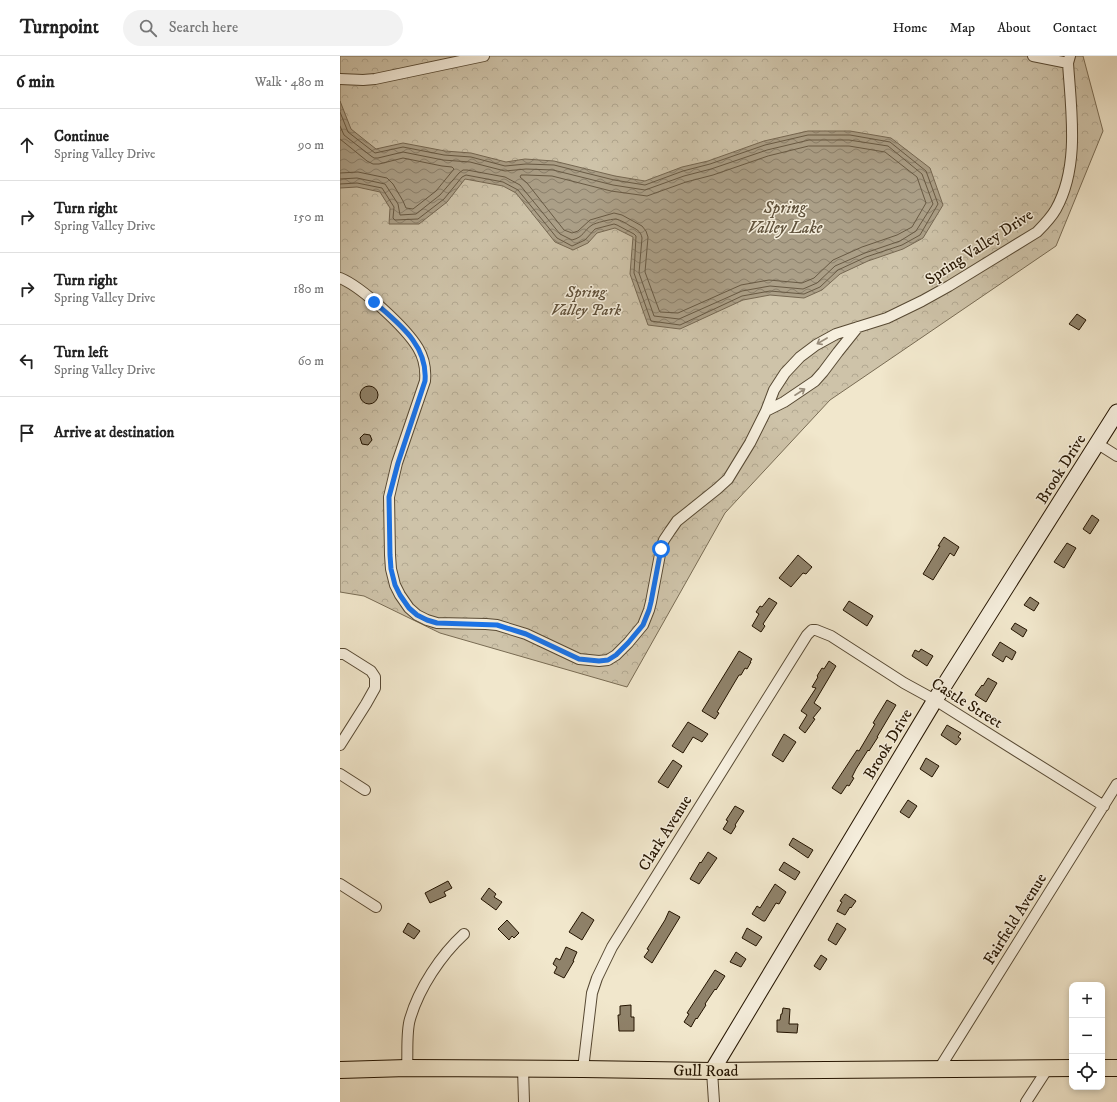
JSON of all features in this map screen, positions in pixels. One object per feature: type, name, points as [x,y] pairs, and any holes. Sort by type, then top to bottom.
[{"type":"main road","name":"Gull Road","points":[[340,1070],[407,1068],[523,1068],[712,1071],[1069,1068]]},
{"type":"main road","points":[[1105,1068],[1117,1068]]},
{"type":"street","points":[[340,79],[375,79],[484,56]]},
{"type":"street","points":[[1033,56],[1069,60]]},
{"type":"street","name":"Spring Valley Drive","points":[[340,278],[355,287],[397,323],[416,344],[423,358],[426,370],[425,381],[398,463],[389,497],[391,569],[395,585],[409,608],[417,615],[437,623],[497,625],[526,634],[579,659],[590,661],[608,660],[616,655],[628,643],[643,625],[649,610],[664,540],[677,521],[717,489],[728,478],[750,443],[766,411],[774,390],[785,373],[800,357],[816,345],[836,334],[887,318],[922,301],[1037,232],[1048,221],[1063,195],[1069,176],[1072,129],[1069,60]]},
{"type":"street","points":[[766,411],[784,402],[815,381],[858,328]]},
{"type":"street","name":"Brook Drive","points":[[712,1071],[935,700],[1117,412]]},
{"type":"street","points":[[1098,444],[1117,456]]},
{"type":"street","name":"Castle Street","points":[[812,630],[816,630],[831,636],[904,683],[935,700],[1104,806]]},
{"type":"street","name":"Clark Avenue","points":[[583,1069],[592,993],[597,978],[612,947],[807,634],[812,630]]},
{"type":"street","points":[[340,654],[344,654],[361,664],[371,671],[375,677],[375,688],[340,745]]},
{"type":"street","points":[[340,774],[365,790]]},
{"type":"street","name":"Fairfield Avenue","points":[[939,1069],[1117,784]]},
{"type":"street","points":[[340,884],[376,907]]},
{"type":"street","points":[[407,1068],[410,1018],[429,977],[447,950],[464,934]]},
{"type":"street","points":[[523,1068],[524,1102]]},
{"type":"street","points":[[1026,1102],[1048,1068]]},
{"type":"street","points":[[712,1071],[714,1102]]},
{"type":"green space","name":"Spring Valley Park","points":[[340,56],[1083,56],[1103,131],[1056,246],[830,400],[725,513],[627,687],[440,633],[364,596],[340,592]]},
{"type":"water","name":"Spring Valley Lake","points":[[340,101],[351,129],[376,149],[403,143],[445,151],[471,153],[506,162],[525,159],[554,161],[615,176],[645,181],[682,167],[708,161],[764,141],[808,131],[850,131],[891,138],[930,168],[943,205],[923,238],[903,249],[868,261],[840,274],[822,290],[804,298],[770,295],[743,300],[680,329],[648,325],[630,274],[633,237],[615,228],[597,233],[588,243],[573,250],[555,242],[516,193],[503,186],[465,179],[447,202],[419,224],[389,224],[390,208],[380,192],[357,187],[340,188]]},
{"type":"building","points":[[1077,314],[1086,320],[1079,330],[1069,324]]},
{"type":"building","points":[[369,386],[375,389],[378,395],[375,401],[369,404],[363,401],[360,395],[363,389]]},
{"type":"building","points":[[364,434],[370,435],[372,440],[368,445],[362,444],[360,438]]},
{"type":"building","points":[[1092,515],[1099,520],[1090,534],[1083,529]]},
{"type":"building","points":[[944,537],[959,547],[954,556],[950,553],[933,580],[923,574]]},
{"type":"building","points":[[1067,543],[1076,548],[1064,568],[1054,562]]},
{"type":"building","points":[[798,555],[812,567],[806,574],[803,573],[791,587],[779,578]]},
{"type":"building","points":[[1030,597],[1039,603],[1034,611],[1024,605]]},
{"type":"building","points":[[769,598],[777,603],[763,624],[765,626],[761,632],[752,626],[759,614],[756,612]]},
{"type":"building","points":[[849,601],[873,616],[867,626],[843,610]]},
{"type":"building","points":[[1015,623],[1027,630],[1023,637],[1011,629]]},
{"type":"building","points":[[1000,642],[1016,652],[1012,660],[1006,656],[1003,662],[992,655]]},
{"type":"building","points":[[921,649],[933,656],[927,666],[912,656],[915,650],[919,652]]},
{"type":"building","points":[[739,651],[752,659],[751,662],[747,669],[745,668],[741,675],[739,675],[717,712],[719,713],[715,719],[702,711]]},
{"type":"building","points":[[829,661],[836,666],[814,703],[821,708],[813,718],[815,719],[805,733],[799,728],[807,715],[801,711],[816,688],[812,687],[818,677],[817,676]]},
{"type":"building","points":[[988,678],[997,683],[986,702],[975,695]]},
{"type":"building","points":[[887,700],[896,705],[878,737],[856,769],[852,777],[854,778],[841,794],[832,788],[857,750],[859,751],[875,724],[873,723]]},
{"type":"building","points":[[688,722],[708,734],[702,742],[693,737],[683,753],[672,746]]},
{"type":"building","points":[[947,725],[961,733],[958,737],[961,739],[956,745],[941,735]]},
{"type":"building","points":[[784,734],[796,742],[783,762],[772,755]]},
{"type":"building","points":[[926,758],[939,766],[932,777],[920,769]]},
{"type":"building","points":[[673,760],[682,766],[668,788],[658,782]]},
{"type":"building","points":[[908,800],[917,806],[909,818],[900,812]]},
{"type":"building","points":[[735,806],[744,811],[731,834],[723,829],[728,821],[726,820]]},
{"type":"building","points":[[793,838],[813,850],[808,858],[789,845]]},
{"type":"building","points":[[708,852],[717,858],[699,884],[690,879]]},
{"type":"building","points":[[784,862],[800,872],[795,880],[779,870]]},
{"type":"building","points":[[448,881],[452,888],[444,892],[446,896],[430,903],[425,893]]},
{"type":"building","points":[[775,884],[786,892],[779,904],[776,903],[765,921],[763,921],[752,914],[757,906],[760,908]]},
{"type":"building","points":[[489,888],[496,894],[494,897],[502,902],[496,910],[481,899]]},
{"type":"building","points":[[845,894],[856,901],[845,915],[837,911],[842,902],[840,901]]},
{"type":"building","points":[[669,911],[680,917],[652,963],[644,957]]},
{"type":"building","points":[[582,912],[594,920],[582,940],[569,932]]},
{"type":"building","points":[[507,920],[519,933],[514,938],[512,936],[509,940],[498,929]]},
{"type":"building","points":[[408,923],[420,931],[414,939],[403,932]]},
{"type":"building","points":[[837,923],[846,929],[836,945],[828,940]]},
{"type":"building","points":[[747,928],[762,937],[756,946],[742,938]]},
{"type":"building","points":[[566,947],[577,952],[574,961],[564,978],[554,973],[557,967],[553,964],[556,958],[560,960]]},
{"type":"building","points":[[736,952],[746,959],[741,967],[730,962]]},
{"type":"building","points":[[821,955],[827,959],[820,970],[814,966]]},
{"type":"building","points":[[715,970],[725,976],[691,1027],[684,1022],[689,1014],[687,1013]]},
{"type":"building","points":[[631,1005],[631,1017],[634,1017],[634,1031],[619,1031],[618,1015],[620,1015],[620,1006]]},
{"type":"building","points":[[783,1008],[790,1009],[789,1024],[798,1024],[797,1033],[777,1032],[777,1020],[780,1020]]},
{"type":"route","points":[[374,302],[397,323],[419,349],[426,370],[425,381],[398,463],[389,497],[391,569],[395,585],[400,595],[409,608],[417,615],[437,623],[497,625],[526,634],[579,659],[590,661],[608,660],[616,655],[628,643],[643,625],[651,602],[661,549]]}]
